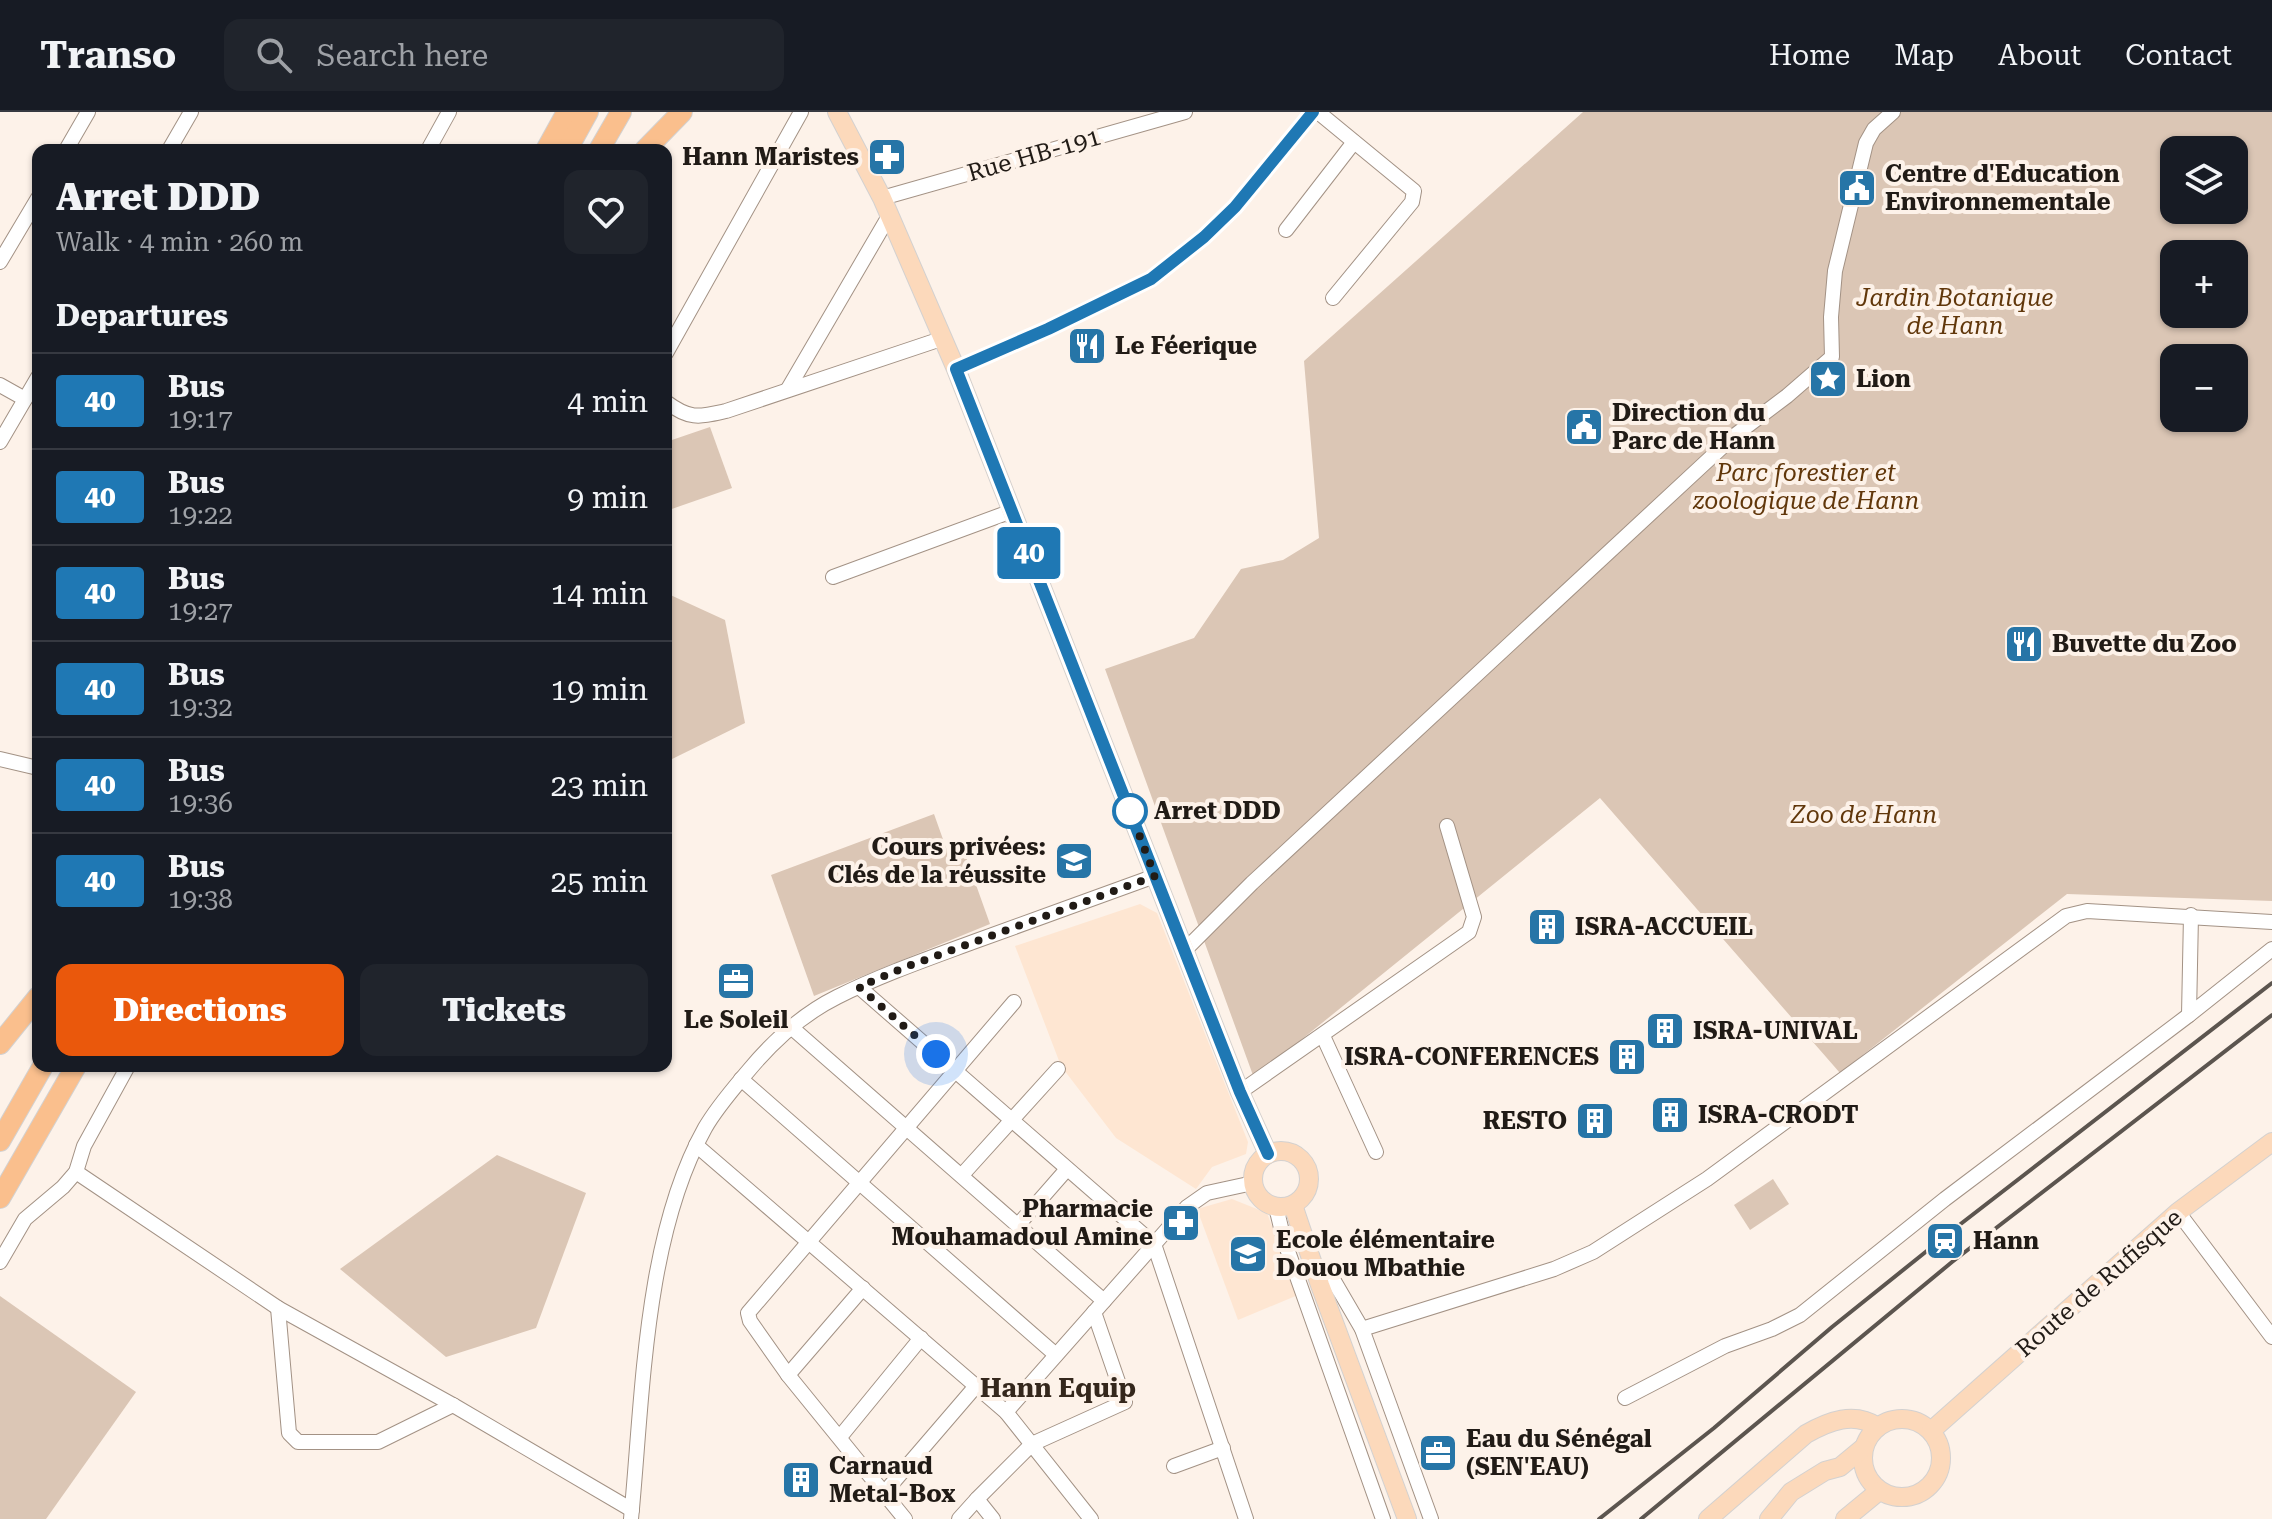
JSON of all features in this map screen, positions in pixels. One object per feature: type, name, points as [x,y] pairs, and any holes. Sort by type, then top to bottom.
[{"type":"highway","points":[[549,144],[567,112]]},
{"type":"highway","points":[[570,144],[588,112]]},
{"type":"highway","points":[[602,144],[621,112]]},
{"type":"highway","points":[[651,144],[682,112]]},
{"type":"highway","points":[[0,1044],[32,1004]]},
{"type":"highway","points":[[0,1141],[40,1072]]},
{"type":"highway","points":[[0,1198],[73,1072]]},
{"type":"main road","points":[[841,115],[882,198],[956,369],[1240,1092],[1268,1154]]},
{"type":"main road","name":"Route de Rufisque","points":[[1931,1431],[2178,1212],[2272,1142]]},
{"type":"main road","points":[[1290,1152],[1307,1167],[1308,1189],[1300,1201],[1284,1206],[1260,1199],[1253,1183],[1256,1166],[1268,1154],[1290,1152]]},
{"type":"main road","points":[[1284,1206],[1303,1234],[1407,1519]]},
{"type":"main road","points":[[1708,1519],[1815,1428],[1847,1418],[1869,1421],[1878,1427]]},
{"type":"main road","points":[[1769,1519],[1791,1492],[1825,1471],[1840,1467],[1863,1448],[1878,1427],[1899,1419],[1911,1420],[1931,1431],[1942,1454],[1941,1467],[1928,1489],[1904,1498],[1879,1491],[1867,1475],[1863,1448]]},
{"type":"main road","points":[[1840,1467],[1867,1475]]},
{"type":"main road","points":[[1845,1519],[1879,1491]]},
{"type":"street","points":[[69,144],[88,112]]},
{"type":"street","points":[[172,144],[191,112]]},
{"type":"street","points":[[672,342],[801,112]]},
{"type":"street","name":"Rue HB-191","points":[[882,198],[1185,112]]},
{"type":"street","points":[[956,369],[1062,323],[1151,279],[1204,237],[1235,207],[1315,112],[1414,191],[1414,197],[1333,298]]},
{"type":"street","points":[[1184,951],[1252,883],[1734,436],[1832,357],[1835,271],[1866,143],[1874,129],[1893,112]]},
{"type":"street","points":[[430,144],[442,114]]},
{"type":"street","points":[[1286,230],[1354,142]]},
{"type":"street","points":[[0,262],[32,208]]},
{"type":"street","points":[[788,389],[889,216]]},
{"type":"street","points":[[672,406],[687,415],[699,417],[941,339]]},
{"type":"street","points":[[0,385],[25,399]]},
{"type":"street","points":[[0,442],[32,387]]},
{"type":"street","points":[[833,577],[1012,511]]},
{"type":"street","points":[[0,759],[32,767]]},
{"type":"street","points":[[1240,1092],[1469,932],[1474,917],[1447,826]]},
{"type":"street","points":[[76,1172],[278,1308],[453,1405],[632,1514],[652,1308],[671,1213],[696,1145],[707,1124],[741,1079],[791,1027],[835,998],[903,968],[1155,876]]},
{"type":"street","points":[[1362,1329],[1554,1269],[1593,1252],[1707,1179],[2066,916],[2087,911],[2272,922]]},
{"type":"street","points":[[2189,1015],[2191,915]]},
{"type":"street","points":[[1625,1398],[1725,1346],[1800,1315],[1945,1199],[2272,949]]},
{"type":"street","points":[[859,987],[1154,1244],[1246,1519]]},
{"type":"street","points":[[905,1519],[788,1375],[750,1321],[748,1313],[1014,1002]]},
{"type":"street","points":[[791,1027],[1018,1225],[1099,1307],[1125,1402],[1032,1444],[959,1519]]},
{"type":"street","points":[[1323,1036],[1376,1152]]},
{"type":"street","points":[[962,1175],[1058,1069]]},
{"type":"street","points":[[0,1262],[25,1219],[76,1172],[84,1146],[125,1072]]},
{"type":"street","points":[[741,1079],[1056,1355]]},
{"type":"street","points":[[696,1145],[1006,1412],[1091,1519]]},
{"type":"street","points":[[1018,1225],[1067,1169]]},
{"type":"street","points":[[1006,1412],[1187,1207],[1207,1193],[1253,1183]]},
{"type":"street","points":[[1284,1206],[1284,1240],[1383,1519]]},
{"type":"street","points":[[2178,1212],[2272,1337]]},
{"type":"street","points":[[1284,1240],[1303,1234]]},
{"type":"street","points":[[1316,1274],[1327,1272],[1362,1329],[1431,1519]]},
{"type":"street","points":[[788,1375],[863,1288]]},
{"type":"street","points":[[278,1308],[289,1433],[298,1442],[378,1442],[453,1405]]},
{"type":"street","points":[[840,1437],[921,1338]]},
{"type":"street","points":[[884,1493],[976,1386]]},
{"type":"street","points":[[1174,1466],[1223,1448]]},
{"type":"street","points":[[977,1499],[993,1519]]},
{"type":"shaded area","points":[[1140,904],[1157,913],[1248,1142],[1246,1154],[1212,1167],[1196,1189],[1116,1138],[1061,1066],[1015,946]]},
{"type":"shaded area","name":"Ecole élémentaire Douou Mbathie","points":[[1232,1199],[1267,1213],[1298,1295],[1238,1320],[1197,1209]]},
{"type":"green space","name":"Parc forestier et zoologique de Hann","points":[[1583,112],[2272,112],[2272,901],[2067,894],[1840,1073],[1600,798],[1254,1078],[1105,669],[1194,638],[1241,569],[1283,560],[1319,538],[1304,361]]},
{"type":"green space","points":[[710,427],[732,488],[672,509],[672,440]]},
{"type":"green space","points":[[672,596],[725,620],[745,723],[672,759]]},
{"type":"green space","points":[[934,814],[950,859],[965,854],[990,924],[814,996],[771,875]]},
{"type":"green space","points":[[497,1155],[586,1193],[536,1328],[446,1357],[340,1269]]},
{"type":"green space","points":[[1773,1179],[1789,1204],[1750,1230],[1734,1205]]},
{"type":"green space","points":[[0,1296],[136,1392],[46,1519],[0,1519]]},
{"type":"railway","points":[[1599,1519],[1958,1226],[2272,983]]},
{"type":"railway","points":[[1641,1519],[1952,1262],[2272,1015]]},
{"type":"bus line","name":"40","points":[[1268,1154],[1240,1092],[956,369],[1151,279],[1204,237],[1235,207],[1313,112]]},
{"type":"place","name":"Hann Maristes","points":[[887,157]]},
{"type":"place","name":"Centre d'Education Environnementale","points":[[1857,188]]},
{"type":"place","name":"Le Féerique","points":[[1087,346]]},
{"type":"place","name":"Lion","points":[[1828,379]]},
{"type":"place","name":"Direction du Parc de Hann","points":[[1584,427]]},
{"type":"place","name":"Buvette du Zoo","points":[[2024,644]]},
{"type":"place","name":"Arret DDD","points":[[1130,811]]},
{"type":"place","name":"Cours privées: Clés de la réussite","points":[[1074,861]]},
{"type":"place","name":"ISRA-ACCUEIL","points":[[1547,927]]},
{"type":"place","name":"Le Soleil","points":[[736,981]]},
{"type":"place","name":"ISRA-UNIVAL","points":[[1665,1031]]},
{"type":"place","name":"ISRA-CONFERENCES","points":[[1627,1057]]},
{"type":"place","name":"ISRA-CRODT","points":[[1670,1115]]},
{"type":"place","name":"RESTO","points":[[1595,1121]]},
{"type":"place","name":"Pharmacie Mouhamadoul Amine","points":[[1181,1223]]},
{"type":"place","name":"Hann","points":[[1945,1241]]},
{"type":"place","name":"Ecole élémentaire Douou Mbathie","points":[[1248,1254]]},
{"type":"place","name":"Eau du Sénégal (SEN'EAU)","points":[[1438,1453]]},
{"type":"place","name":"Carnaud Metal-Box","points":[[801,1480]]},
{"type":"district","name":"Hann Equip","points":[[1058,1388]]},
{"type":"route","points":[[936,1054],[859,987],[1155,876],[1130,811]]},
{"type":"park label","name":"Jardin Botanique de Hann","points":[[1955,312]]},
{"type":"park label","name":"Zoo de Hann","points":[[1864,815]]}]
